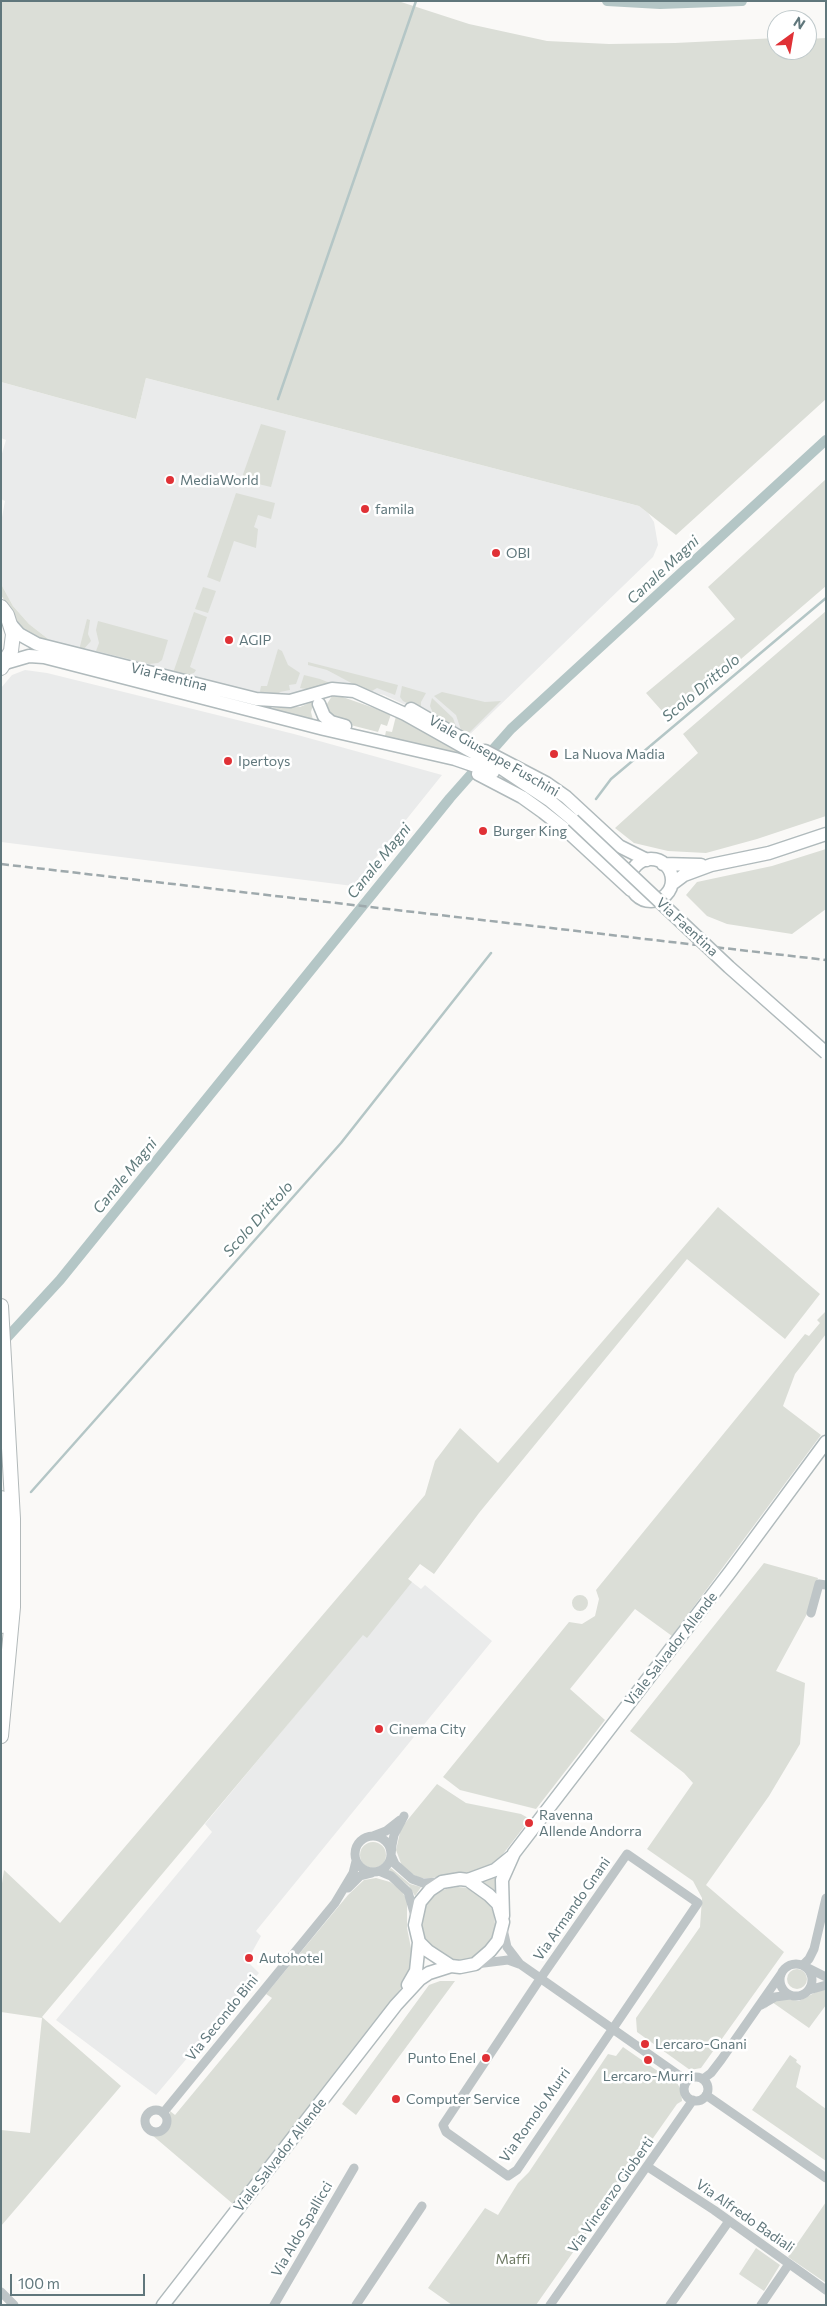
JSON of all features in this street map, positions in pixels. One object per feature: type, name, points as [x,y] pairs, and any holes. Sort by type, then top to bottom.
[{"type":"main road","points":[[1,607],[12,626],[13,643],[3,666]]},
{"type":"main road","name":"Via Faentina","points":[[12,626],[20,634],[37,644],[256,699],[290,701],[332,689],[354,691]]},
{"type":"main road","name":"Via Faentina","points":[[3,666],[28,656],[44,657],[324,729],[498,771]]},
{"type":"main road","points":[[324,729],[318,717],[319,704],[322,698],[332,689]]},
{"type":"main road","name":"Viale Giuseppe Fuschini","points":[[354,691],[380,697],[414,710],[473,750]]},
{"type":"main road","points":[[319,704],[324,716],[330,722],[354,730],[362,738]]},
{"type":"main road","name":"Via Faentina","points":[[473,750],[498,771],[549,800],[573,820],[729,967],[826,1053]]},
{"type":"main road","name":"Viale Giuseppe Fuschini","points":[[498,771],[546,783],[572,802],[619,846],[647,860]]},
{"type":"main road","name":"Viale Giuseppe Fuschini","points":[[498,771],[631,890]]},
{"type":"main road","points":[[711,865],[663,864],[647,860],[640,863],[632,872],[629,878],[631,890],[644,900],[652,901],[664,896],[672,884],[684,875],[711,865],[769,853],[826,834]]},
{"type":"main road","points":[[663,864],[670,872],[672,884]]},
{"type":"main road","points":[[1,1306],[13,1519],[13,1607],[1,1736]]},
{"type":"main road","name":"Viale Salvador Allende","points":[[468,1880],[495,1870],[514,1853],[730,1572],[826,1442]]},
{"type":"main road","points":[[1,1498],[1,1626]]},
{"type":"main road","name":"Viale Salvador Allende","points":[[502,1916],[502,1880],[514,1853]]},
{"type":"main road","points":[[460,1879],[468,1880],[498,1904],[502,1916],[503,1929],[490,1951],[475,1964],[451,1966],[439,1960],[419,1942],[415,1916],[420,1902],[430,1890],[442,1882],[460,1879]]},
{"type":"main road","name":"Viale Salvador Allende","points":[[396,2005],[416,1970],[419,1942]]},
{"type":"main road","name":"Viale Salvador Allende","points":[[163,2305],[396,2005],[420,1979],[429,1973],[451,1966]]},
{"type":"street","points":[[811,1613],[819,1584],[826,1586]]},
{"type":"street","points":[[376,1872],[387,1865],[391,1855],[394,1836],[404,1816],[386,1831],[361,1841],[355,1850],[356,1861],[364,1870],[392,1876],[408,1892],[415,1916]]},
{"type":"street","points":[[371,1836],[387,1843],[395,1864],[412,1879],[423,1884],[442,1882]]},
{"type":"street","name":"Via Armando Gnani","points":[[540,1979],[627,1854],[690,1897],[698,1903],[612,2029]]},
{"type":"street","name":"Via Secondo Bini","points":[[340,1895],[353,1873],[356,1861]]},
{"type":"street","name":"Via Secondo Bini","points":[[163,2113],[340,1895],[360,1876],[376,1872]]},
{"type":"street","points":[[805,1966],[814,1949],[826,1898]]},
{"type":"street","points":[[503,1929],[507,1947],[520,1964],[687,2081]]},
{"type":"street","points":[[475,1964],[508,1960],[520,1964]]},
{"type":"street","points":[[703,2079],[711,2073],[780,1974],[790,1964],[805,1966],[826,1977]]},
{"type":"street","points":[[805,1966],[812,1981],[809,1990]]},
{"type":"street","points":[[780,1974],[780,1984],[790,1995]]},
{"type":"street","name":"Via Romolo Murri","points":[[540,1979],[443,2126],[446,2132],[508,2176],[517,2170],[612,2029]]},
{"type":"street","points":[[757,2008],[769,2000],[790,1995],[800,1995],[826,1985]]},
{"type":"street","points":[[696,2077],[703,2079],[708,2088],[706,2095],[700,2100],[693,2100],[685,2092],[687,2081],[696,2077]]},
{"type":"street","points":[[706,2095],[826,2178]]},
{"type":"street","name":"Via Vincenzo Gioberti","points":[[550,2305],[693,2100]]},
{"type":"street","name":"Via Alfredo Badiali","points":[[648,2167],[826,2290]]},
{"type":"street","name":"Via Aldo Spallicci","points":[[274,2305],[354,2168]]},
{"type":"street","points":[[356,2305],[422,2206]]},
{"type":"street","points":[[670,2305],[729,2222]]},
{"type":"street","points":[[761,2305],[790,2264]]},
{"type":"street","points":[[1,2292],[14,2305]]},
{"type":"shaded area","points":[[146,378],[639,506],[648,513],[654,522],[658,545],[653,557],[466,738],[436,719],[384,695],[335,684],[295,696],[259,697],[52,642],[29,624],[13,606],[1,584],[1,523],[5,501],[1,499],[1,457],[6,440],[1,438],[1,382],[136,419]]},
{"type":"shaded area","points":[[25,670],[47,673],[294,734],[442,775],[353,886],[1,842],[1,688],[12,675]]},
{"type":"shaded area","points":[[408,1579],[421,1589],[425,1585],[492,1641],[256,1931],[261,1936],[247,1961],[259,1973],[156,2095],[56,2020],[212,1832],[205,1824]]},
{"type":"green space","points":[[1,1],[398,1],[469,24],[547,41],[609,44],[767,38],[767,60],[817,60],[817,38],[826,38],[826,399],[676,535],[639,506],[146,378],[136,419],[1,382]]},
{"type":"green space","points":[[261,424],[286,431],[271,487],[241,480]]},
{"type":"green space","points":[[826,479],[826,586],[670,720],[646,693],[735,619],[708,587]]},
{"type":"green space","points":[[236,493],[275,503],[271,519],[258,515],[254,527],[258,529],[256,548],[234,541],[220,582],[207,577]]},
{"type":"green space","points":[[1,584],[13,606],[29,624],[52,642],[39,639],[21,628],[1,595]]},
{"type":"green space","points":[[203,587],[216,591],[208,613],[195,609]]},
{"type":"green space","points":[[826,611],[826,816],[757,839],[706,853],[668,851],[634,843],[615,828],[698,753],[683,734]]},
{"type":"green space","points":[[194,612],[207,617],[190,667],[196,670],[194,673],[184,676],[173,673]]},
{"type":"green space","points":[[87,619],[90,620],[88,634],[91,641],[82,651],[79,650]]},
{"type":"green space","points":[[98,621],[168,640],[162,660],[158,663],[149,664],[96,651],[99,643],[96,630]]},
{"type":"green space","points":[[278,649],[282,651],[288,665],[300,673],[296,684],[289,685],[290,690],[280,692],[276,696],[263,696],[260,691],[261,686],[267,686]]},
{"type":"green space","points":[[308,662],[398,685],[395,695],[377,688],[372,691],[355,685],[327,670],[308,665]]},
{"type":"green space","points":[[304,675],[330,683],[312,690],[300,688]]},
{"type":"green space","points":[[402,686],[426,693],[421,702],[421,710],[403,701],[400,697]]},
{"type":"green space","points":[[442,692],[485,702],[501,701],[467,735],[461,730],[456,715],[434,696]]},
{"type":"green space","points":[[337,695],[391,714],[387,726],[381,724],[378,732],[331,720],[325,707],[332,696]]},
{"type":"green space","points":[[432,698],[453,718],[458,732],[435,718],[430,706]]},
{"type":"green space","points":[[314,701],[311,712],[313,720],[268,708],[300,707]]},
{"type":"green space","points":[[396,716],[474,759],[385,736],[386,731],[392,732]]},
{"type":"green space","points":[[826,849],[826,909],[792,934],[727,924],[707,916],[686,895],[697,882],[772,866]]},
{"type":"green space","points":[[718,1207],[820,1294],[785,1339],[687,1259],[479,1513],[434,1574],[420,1564],[408,1579],[412,1582],[367,1638],[363,1635],[42,2017],[121,2086],[1,2226],[1,2130],[30,2133],[42,2018],[1,2012],[1,1890],[4,1870],[60,1923],[425,1495],[435,1461],[460,1428],[498,1463]]},
{"type":"green space","points":[[826,1311],[826,1334],[795,1374],[783,1406],[821,1435],[672,1636],[635,1609],[570,1689],[605,1720],[536,1809],[460,1790],[443,1777],[569,1622],[582,1624],[595,1616],[599,1599],[596,1590],[805,1334],[809,1336],[820,1323],[817,1320]]},
{"type":"green space","points":[[764,1563],[818,1578],[807,1614],[776,1671],[805,1683],[800,1744],[769,1796],[706,1885],[784,1952],[701,2068],[690,2070],[637,2032],[636,2018],[700,1927],[702,1898],[693,1881],[647,1849],[693,1783],[684,1773],[630,1731]]},
{"type":"green space","points":[[580,1595],[588,1603],[580,1611],[572,1603]]},
{"type":"green space","points":[[437,1784],[466,1803],[521,1814],[530,1819],[493,1867],[472,1873],[458,1872],[432,1878],[420,1878],[402,1866],[396,1850],[401,1828]]},
{"type":"green space","points":[[373,1842],[382,1846],[386,1855],[382,1864],[373,1868],[364,1864],[360,1855],[364,1846]]},
{"type":"green space","points":[[391,1868],[410,1884],[421,1887],[415,1896],[409,1886],[389,1870]]},
{"type":"green space","points":[[499,1871],[496,1878],[495,1896],[479,1882],[489,1880]]},
{"type":"green space","points":[[376,1878],[390,1882],[401,1890],[407,1900],[407,1928],[413,1958],[411,1971],[402,1987],[233,2204],[152,2135],[157,2136],[167,2130],[170,2111],[175,2115],[272,1998],[266,1994],[348,1895],[364,1880]]},
{"type":"green space","points":[[451,1887],[465,1887],[479,1893],[489,1903],[495,1917],[493,1938],[479,1955],[465,1961],[451,1961],[437,1955],[427,1945],[421,1931],[421,1917],[427,1903],[437,1893]]},
{"type":"green space","points":[[793,1969],[801,1969],[807,1975],[807,1983],[801,1989],[793,1989],[787,1983],[787,1975]]},
{"type":"green space","points":[[440,1981],[455,1981],[356,2115],[342,2104],[429,1985]]},
{"type":"green space","points":[[826,1989],[826,2005],[809,2028],[772,2002],[765,2009],[770,2002],[784,1998],[799,2001]]},
{"type":"green space","name":"Maffi","points":[[623,2047],[675,2083],[676,2081],[681,2090],[682,2101],[677,2104],[536,2305],[452,2305],[428,2288],[485,2208],[498,2215],[518,2183],[529,2172],[608,2054],[616,2056]]},
{"type":"green space","points":[[790,2055],[801,2066],[796,2087],[826,2109],[826,2161],[752,2110]]},
{"type":"green space","points":[[826,2202],[826,2283],[788,2257]]},
{"type":"green space","points":[[756,2248],[780,2265],[764,2291],[739,2274]]},
{"type":"waterway","points":[[278,399],[416,1]]},
{"type":"waterway","points":[[607,1],[660,4],[742,1]]},
{"type":"waterway","name":"Canale Magni","points":[[1,1344],[60,1280],[450,798],[511,729],[826,440]]},
{"type":"waterway","name":"Scolo Drittolo","points":[[596,799],[611,779],[826,598]]},
{"type":"waterway","name":"Scolo Drittolo","points":[[31,1492],[341,1143],[491,953]]},
{"type":"railway","points":[[1,864],[826,960]]},
{"type":"place","name":"MediaWorld","points":[[170,480]]},
{"type":"place","name":"famila","points":[[365,509]]},
{"type":"place","name":"OBI","points":[[496,553]]},
{"type":"place","name":"AGIP","points":[[229,640]]},
{"type":"place","name":"La Nuova Madia","points":[[554,754]]},
{"type":"place","name":"Ipertoys","points":[[228,761]]},
{"type":"place","name":"Burger King","points":[[483,831]]},
{"type":"place","name":"Cinema City","points":[[379,1729]]},
{"type":"place","name":"Ravenna Allende Andorra","points":[[529,1823]]},
{"type":"place","name":"Autohotel","points":[[249,1958]]},
{"type":"place","name":"Lercaro-Gnani","points":[[645,2044]]},
{"type":"place","name":"Punto Enel","points":[[486,2058]]},
{"type":"place","name":"Lercaro-Murri","points":[[648,2060]]},
{"type":"place","name":"Computer Service","points":[[396,2099]]}]
